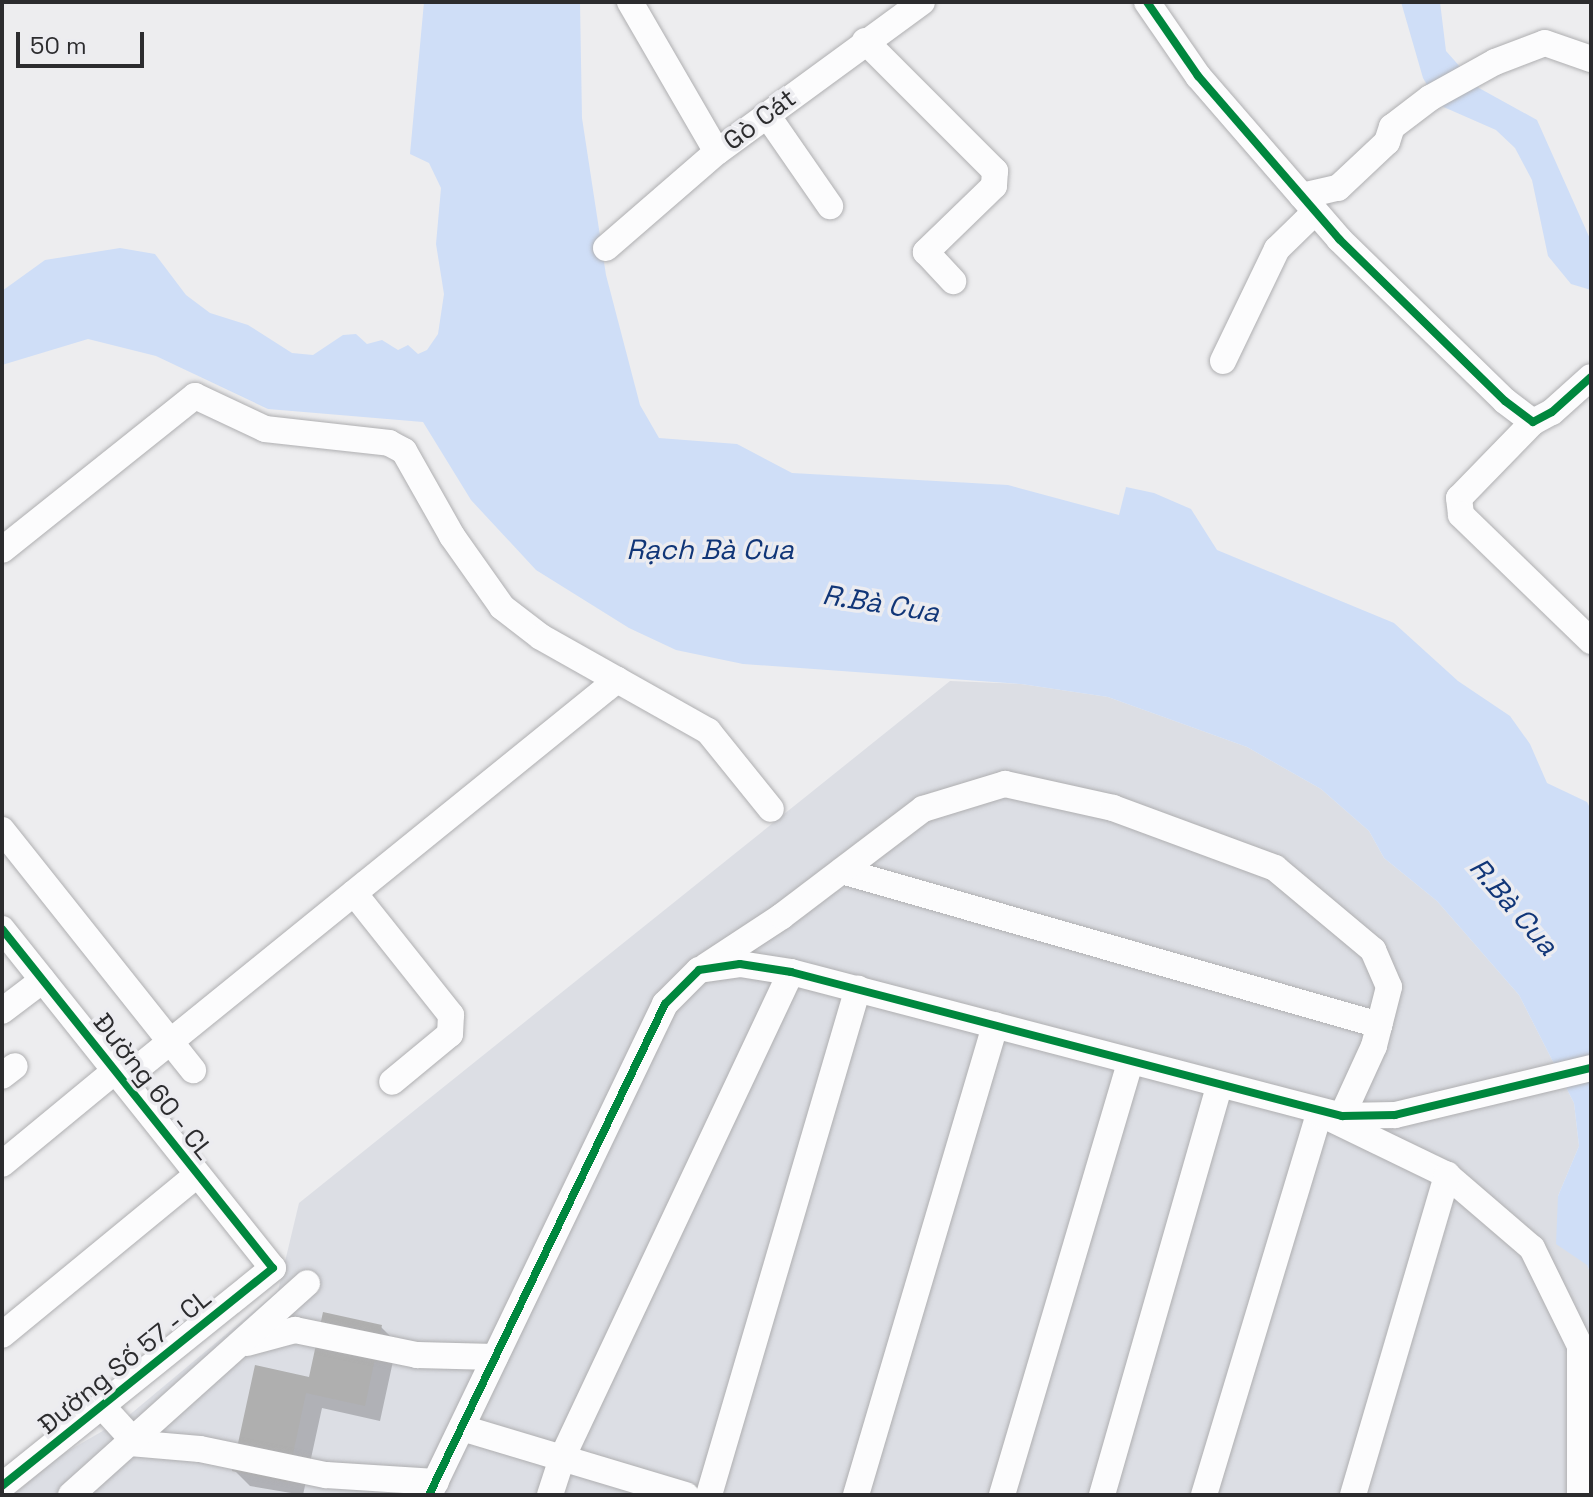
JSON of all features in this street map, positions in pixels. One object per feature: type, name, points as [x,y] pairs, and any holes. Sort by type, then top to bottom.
[{"type":"street","points":[[630,2],[717,152]]},
{"type":"street","name":"Gò Cát","points":[[606,248],[717,152],[922,2]]},
{"type":"street","points":[[1147,2],[1198,76],[1309,204],[1505,401],[1533,422]]},
{"type":"street","points":[[865,41],[995,171],[994,186],[926,252],[953,281]]},
{"type":"street","points":[[1223,361],[1277,249],[1309,204],[1338,188],[1387,142],[1392,127],[1430,98],[1545,43],[1591,59]]},
{"type":"street","points":[[767,115],[830,206]]},
{"type":"street","points":[[1591,377],[1552,412],[1533,422],[1459,498],[1461,515],[1591,641]]},
{"type":"street","points":[[2,550],[195,396],[265,429],[389,443],[404,451],[452,536],[502,607],[541,637],[708,731],[771,809]]},
{"type":"street","points":[[2,1164],[120,1075],[170,1042],[617,680]]},
{"type":"street","points":[[102,1406],[132,1442],[200,1449],[326,1475],[432,1488],[665,1004],[699,970],[842,871],[923,809],[1005,784],[1113,808],[1275,868],[1373,950],[1389,987],[1379,1025],[1331,1114],[1204,1495]]},
{"type":"street","points":[[2,830],[193,1070]]},
{"type":"street","points":[[842,871],[1379,1025]]},
{"type":"street","points":[[354,893],[451,1015],[450,1034],[392,1082]]},
{"type":"street","name":"Đường 60 - CL","points":[[2,929],[273,1268]]},
{"type":"street","points":[[699,970],[740,964],[791,972],[1331,1114],[1395,1115],[1591,1068]]},
{"type":"street","points":[[550,1495],[562,1458],[791,972]]},
{"type":"street","points":[[2,1011],[43,980]]},
{"type":"street","points":[[709,1495],[858,988]]},
{"type":"street","points":[[856,1495],[995,1025]]},
{"type":"street","points":[[1002,1495],[1130,1063]]},
{"type":"street","points":[[1102,1495],[1219,1087]]},
{"type":"street","points":[[1331,1114],[1447,1175],[1532,1248],[1580,1346],[1580,1495]]},
{"type":"street","points":[[2,1335],[197,1175]]},
{"type":"street","points":[[1353,1495],[1447,1175]]},
{"type":"street","name":"Đường Số 57 - CL","points":[[2,1486],[273,1268]]},
{"type":"street","points":[[71,1495],[243,1344],[307,1283]]},
{"type":"street","points":[[243,1344],[295,1330],[417,1355],[495,1357]]},
{"type":"street","points":[[462,1428],[686,1495]]},
{"type":"shaded area","points":[[950,681],[1021,684],[1108,697],[1247,747],[1321,789],[1369,831],[1384,858],[1437,901],[1519,995],[1574,1103],[1579,1146],[1558,1196],[1591,1274],[1591,1495],[13,1495],[61,1455],[127,1417],[278,1291],[299,1203]]},
{"type":"water","name":"Rạch Bà Cua","points":[[424,2],[580,2],[582,118],[606,275],[640,405],[659,438],[737,444],[792,473],[1008,485],[1119,515],[1126,487],[1154,493],[1191,509],[1217,550],[1394,623],[1458,681],[1510,716],[1530,744],[1547,783],[1587,802],[1591,810],[1591,1274],[1587,1265],[1556,1244],[1558,1196],[1579,1146],[1574,1103],[1519,995],[1437,901],[1384,858],[1369,831],[1321,789],[1247,747],[1108,697],[1021,684],[743,664],[676,650],[629,628],[536,570],[471,500],[423,422],[268,409],[156,356],[88,339],[2,365],[2,291],[45,260],[120,248],[155,254],[186,295],[210,313],[248,325],[292,353],[313,355],[343,335],[356,334],[367,344],[382,340],[398,350],[408,345],[418,354],[427,350],[438,334],[444,294],[436,244],[441,188],[429,163],[410,154]]},
{"type":"water","points":[[1401,2],[1440,2],[1446,51],[1479,88],[1537,120],[1591,241],[1591,290],[1571,284],[1548,256],[1532,180],[1515,148],[1496,130],[1439,105],[1423,78]]},
{"type":"building","points":[[323,1312],[382,1325],[365,1406],[306,1393],[287,1482],[232,1471],[255,1365],[309,1377]]},
{"type":"cycle path","points":[[1147,2],[1198,76],[1339,239],[1505,401],[1533,422],[1552,412],[1591,377]]},
{"type":"cycle path","points":[[2,929],[273,1268],[2,1486]]},
{"type":"cycle path","points":[[429,1495],[665,1004],[699,970],[740,964],[791,972],[1342,1116],[1395,1115],[1591,1068]]},
{"type":"water label","name":"R.Bà Cua","points":[[881,603]]},
{"type":"water label","name":"R.Bà Cua","points":[[1514,906]]}]
